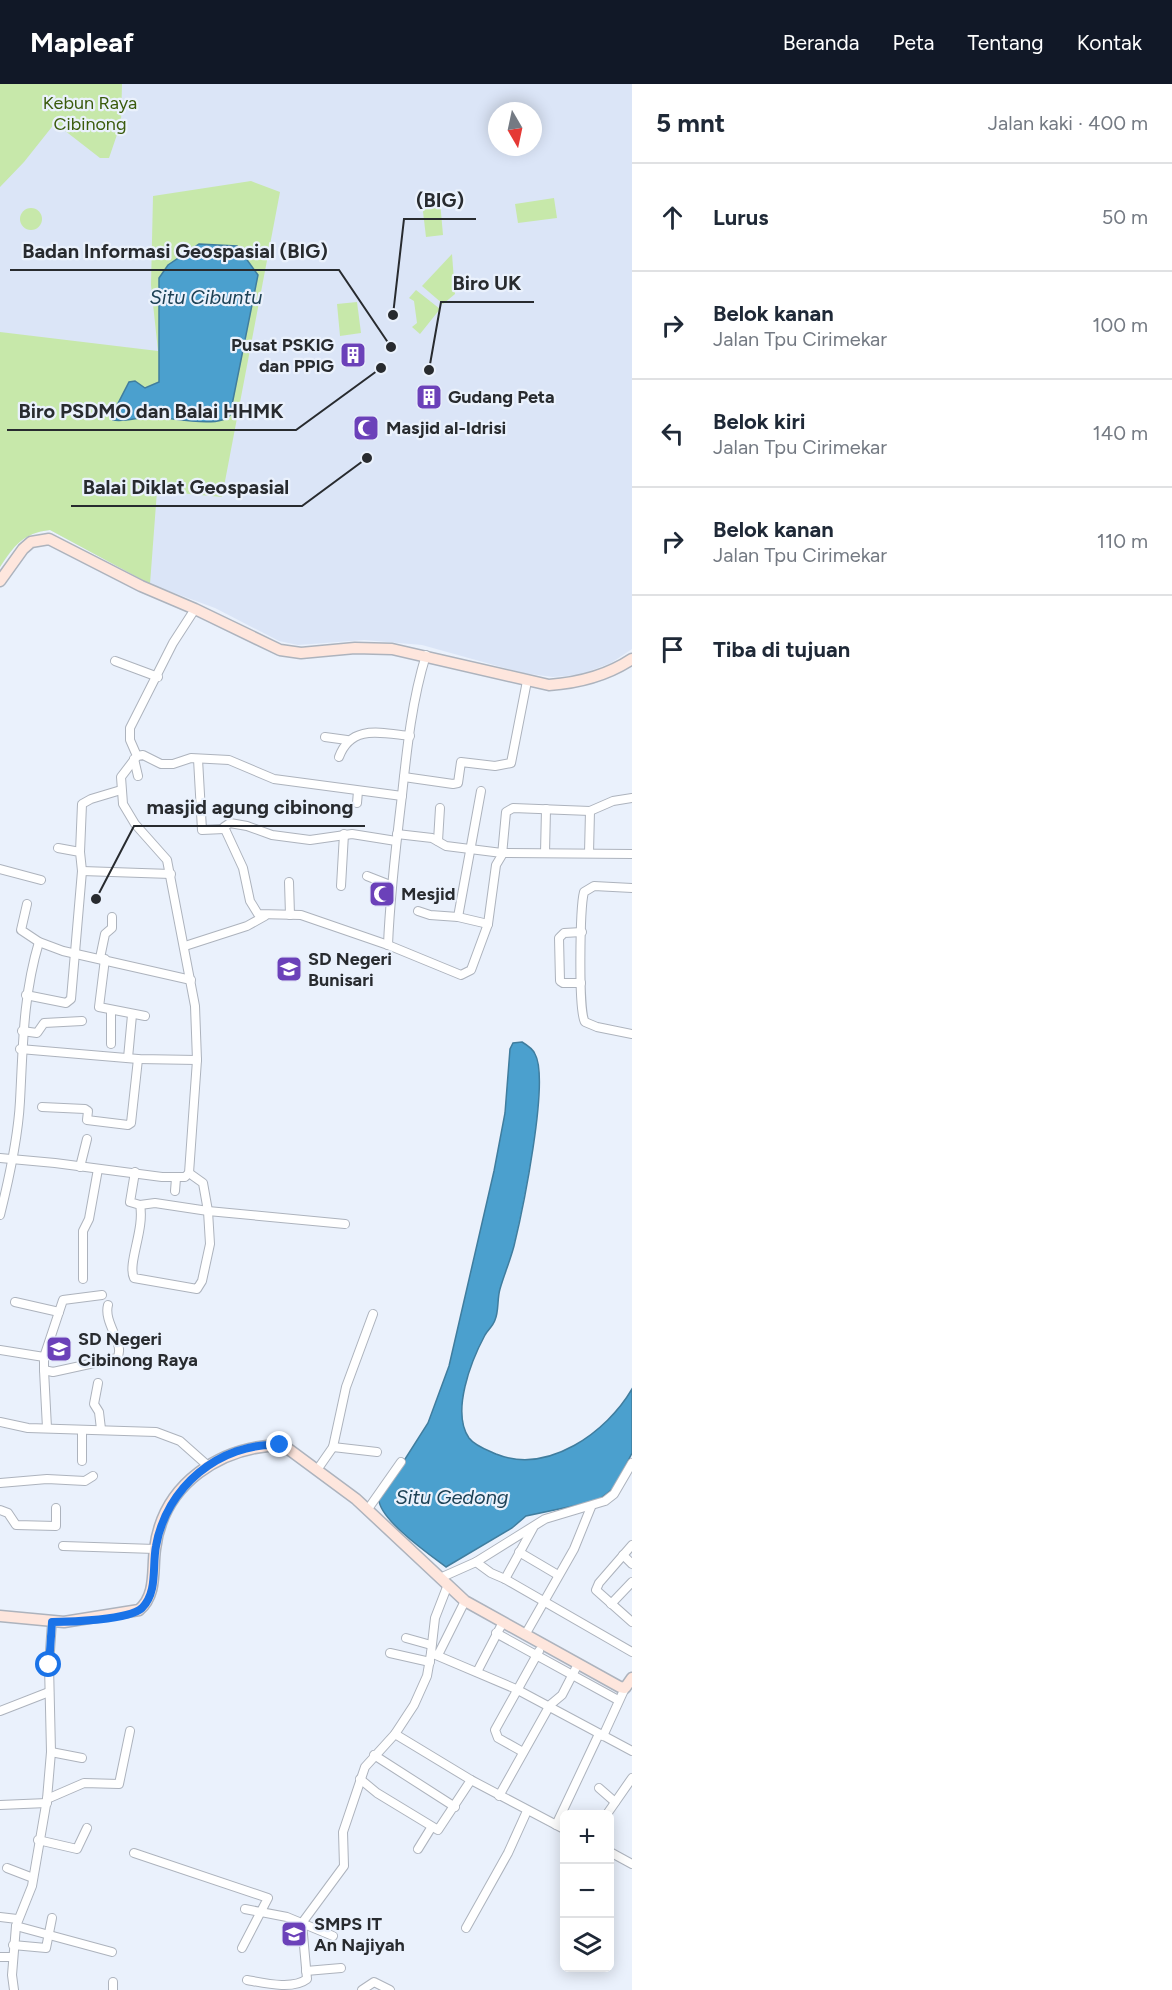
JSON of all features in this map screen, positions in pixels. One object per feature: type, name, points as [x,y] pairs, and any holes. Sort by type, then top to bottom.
[{"type":"street","points":[[0,581],[23,549],[31,542],[49,539],[141,586],[280,650],[301,653],[376,648],[426,655],[549,685],[565,684],[606,673],[632,659]]},
{"type":"street","points":[[138,776],[130,740],[130,728],[173,643],[195,609]]},
{"type":"street","points":[[388,945],[390,885],[396,838],[410,736],[426,655]]},
{"type":"street","points":[[115,662],[158,676]]},
{"type":"street","points":[[404,777],[453,784],[458,783],[461,762],[495,766],[511,762],[527,681]]},
{"type":"street","points":[[325,737],[347,740],[362,734],[410,736]]},
{"type":"street","points":[[339,757],[347,740]]},
{"type":"street","points":[[0,1158],[176,1178],[185,1177],[189,1173],[197,1060],[197,1026],[191,980],[171,874],[165,857],[126,812],[121,790],[123,772],[135,758],[143,755],[161,764],[173,764],[190,758],[233,761],[274,779],[402,796]]},
{"type":"street","points":[[198,759],[202,831],[224,829],[230,824],[272,835],[310,840],[344,834],[438,841],[446,846],[502,853],[632,854]]},
{"type":"street","points":[[26,995],[70,1002],[77,954],[82,871],[80,852],[82,804],[121,790]]},
{"type":"street","points":[[357,803],[358,791]]},
{"type":"street","points":[[458,917],[481,791]]},
{"type":"street","points":[[224,829],[243,868],[252,906],[258,914],[265,916],[301,915],[465,975],[473,966],[488,924],[496,865],[502,853],[506,812],[513,808],[590,811],[613,801],[632,798]]},
{"type":"street","points":[[438,841],[440,808]]},
{"type":"street","points":[[545,853],[546,809]]},
{"type":"street","points":[[589,853],[590,811]]},
{"type":"street","points":[[341,886],[344,834]]},
{"type":"street","points":[[58,848],[80,852]]},
{"type":"street","points":[[0,869],[41,880]]},
{"type":"street","points":[[82,871],[171,874]]},
{"type":"street","points":[[367,876],[390,885]]},
{"type":"street","points":[[289,882],[290,915]]},
{"type":"street","points":[[632,888],[594,886],[585,889],[582,900],[581,983],[582,1016],[585,1022],[597,1027],[632,1034]]},
{"type":"street","points":[[27,904],[21,930],[39,942],[77,954],[191,980]]},
{"type":"street","points":[[418,911],[488,924]]},
{"type":"street","points":[[184,946],[247,926],[265,916]]},
{"type":"street","points":[[112,917],[112,928],[105,934],[98,1005],[111,1011],[145,1016]]},
{"type":"street","points":[[581,983],[560,981],[559,938],[564,933],[582,932]]},
{"type":"street","points":[[0,1215],[20,1103],[20,1049],[28,976],[39,942]]},
{"type":"street","points":[[111,1011],[111,1044]]},
{"type":"street","points":[[128,1058],[132,1015]]},
{"type":"street","points":[[22,1032],[37,1033],[44,1023],[81,1021]]},
{"type":"street","points":[[20,1049],[138,1059],[197,1060]]},
{"type":"street","points":[[42,1107],[85,1109],[88,1111],[87,1120],[128,1125],[131,1123],[138,1059]]},
{"type":"street","points":[[80,1167],[87,1139]]},
{"type":"street","points":[[83,1279],[83,1231],[89,1219],[98,1168]]},
{"type":"street","points":[[135,1172],[130,1201],[132,1204],[155,1203],[208,1211],[345,1224]]},
{"type":"street","points":[[140,1205],[140,1238],[130,1270],[134,1278],[194,1289],[200,1285],[210,1244],[203,1183],[189,1173]]},
{"type":"street","points":[[176,1178],[176,1191]]},
{"type":"street","points":[[47,1428],[44,1357],[59,1312],[65,1299],[102,1295]]},
{"type":"street","points":[[15,1302],[59,1312]]},
{"type":"street","points":[[44,1370],[63,1371],[119,1356],[119,1349],[107,1317],[108,1305]]},
{"type":"street","points":[[317,1470],[333,1447],[346,1387],[373,1314]]},
{"type":"street","points":[[0,1350],[44,1357]]},
{"type":"street","points":[[98,1383],[94,1404],[100,1414],[101,1429]]},
{"type":"street","points":[[0,1422],[47,1428],[164,1434],[189,1447],[207,1465]]},
{"type":"street","points":[[82,1430],[82,1461]]},
{"type":"street","points":[[0,1616],[52,1622],[87,1620],[139,1610],[148,1598],[154,1580],[155,1549],[162,1524],[177,1495],[207,1465],[223,1456],[257,1447],[288,1448],[368,1509],[443,1583],[465,1601],[525,1635],[540,1649]]},
{"type":"street","points":[[333,1447],[377,1452]]},
{"type":"street","points":[[368,1509],[401,1462]]},
{"type":"street","points":[[433,1651],[431,1634],[443,1583],[536,1523],[606,1502],[614,1494],[632,1463]]},
{"type":"street","points":[[0,1483],[47,1479],[85,1480],[93,1476]]},
{"type":"street","points":[[525,1635],[579,1540],[591,1507]]},
{"type":"street","points":[[0,1510],[9,1513],[16,1525],[56,1526],[56,1508]]},
{"type":"street","points":[[505,1579],[536,1523]]},
{"type":"street","points":[[630,1617],[596,1590],[599,1583],[632,1545]]},
{"type":"street","points":[[63,1546],[155,1549]]},
{"type":"street","points":[[519,1552],[558,1575]]},
{"type":"street","points":[[623,1555],[632,1564]]},
{"type":"street","points":[[476,1562],[491,1574],[505,1579],[632,1652]]},
{"type":"street","points":[[611,1604],[632,1582]]},
{"type":"street","points":[[247,1980],[282,1987],[304,1982],[307,1979],[302,1923],[344,1866],[343,1832],[365,1767],[395,1734],[417,1697],[433,1651],[465,1601]]},
{"type":"street","points":[[14,1990],[13,1945],[17,1923],[31,1890],[38,1840],[47,1801],[51,1752],[49,1692],[52,1622]]},
{"type":"street","points":[[477,1672],[503,1622]]},
{"type":"street","points":[[496,1633],[540,1649],[575,1668],[626,1688]]},
{"type":"street","points":[[406,1638],[550,1705],[632,1751]]},
{"type":"street","points":[[523,1752],[494,1734],[497,1723],[540,1649]]},
{"type":"street","points":[[390,1653],[430,1662]]},
{"type":"street","points":[[575,1668],[618,1700]]},
{"type":"street","points":[[499,1796],[550,1705],[562,1695],[575,1668]]},
{"type":"street","points":[[556,1825],[618,1700],[632,1678]]},
{"type":"street","points":[[0,1711],[49,1692]]},
{"type":"street","points":[[0,1805],[47,1801],[84,1783],[119,1784],[130,1731]]},
{"type":"street","points":[[395,1734],[499,1796],[560,1827]]},
{"type":"street","points":[[51,1752],[82,1758]]},
{"type":"street","points":[[374,1755],[455,1807]]},
{"type":"street","points":[[610,1810],[632,1778]]},
{"type":"street","points":[[360,1779],[431,1828],[440,1829],[471,1780]]},
{"type":"street","points":[[599,1788],[615,1802]]},
{"type":"street","points":[[466,1928],[508,1853],[527,1811]]},
{"type":"street","points":[[38,1840],[77,1849],[87,1828]]},
{"type":"street","points":[[418,1849],[431,1828]]},
{"type":"street","points":[[134,1853],[268,1898],[242,1948]]},
{"type":"street","points":[[614,1855],[632,1864]]},
{"type":"street","points":[[7,1868],[33,1878]]},
{"type":"street","points":[[245,1909],[302,1923],[333,1936]]},
{"type":"street","points":[[0,1917],[50,1936],[112,1952]]},
{"type":"street","points":[[13,1945],[44,1948],[50,1936],[52,1918]]},
{"type":"street","points":[[0,1957],[13,1958]]},
{"type":"street","points":[[306,1971],[341,1968]]},
{"type":"street","points":[[362,1990],[374,1982],[390,1990]]},
{"type":"shaded area","points":[[0,84],[632,84],[632,649],[611,663],[579,675],[553,677],[523,673],[422,645],[364,640],[298,645],[279,641],[215,608],[150,584],[50,530],[37,532],[19,540],[0,567]]},
{"type":"green space","name":"Kebun Raya Cibinong","points":[[0,84],[122,84],[121,123],[109,158],[100,158],[55,123],[24,162],[0,187]]},
{"type":"green space","points":[[251,181],[280,192],[222,497],[157,491],[150,584],[50,530],[26,537],[0,567],[0,332],[158,351],[151,285],[153,196]]},
{"type":"green space","points":[[554,198],[557,218],[518,223],[515,204]]},
{"type":"green space","points":[[440,201],[443,235],[426,237],[422,203]]},
{"type":"green space","points":[[31,208],[39,211],[42,219],[39,227],[31,230],[23,227],[20,219],[23,211]]},
{"type":"green space","points":[[452,254],[455,294],[443,304],[422,286]]},
{"type":"green space","points":[[416,290],[440,309],[420,334],[412,327],[417,323],[414,301],[409,298]]},
{"type":"green space","points":[[357,302],[361,333],[340,336],[337,304]]},
{"type":"water","name":"Situ Cibuntu","points":[[199,244],[237,246],[258,275],[230,415],[225,419],[206,422],[151,417],[113,420],[111,417],[129,382],[135,381],[145,388],[159,382],[159,278],[168,265]]},
{"type":"water","name":"Situ Gedong","points":[[522,1042],[534,1052],[539,1068],[533,1147],[518,1229],[500,1289],[496,1316],[480,1346],[465,1386],[462,1401],[464,1427],[472,1441],[489,1451],[516,1459],[536,1459],[574,1446],[592,1434],[608,1420],[632,1389],[632,1453],[614,1488],[597,1501],[526,1516],[512,1528],[446,1567],[396,1527],[379,1500],[428,1423],[449,1366],[494,1171],[505,1113],[510,1049],[513,1043]]},
{"type":"place","name":"(BIG)","points":[[393,315]]},
{"type":"place","name":"Badan Informasi Geospasial (BIG)","points":[[391,347]]},
{"type":"place","name":"Pusat PSKIG dan PPIG","points":[[353,355]]},
{"type":"place","name":"Biro PSDMO dan Balai HHMK","points":[[381,368]]},
{"type":"place","name":"Biro UK","points":[[429,370]]},
{"type":"place","name":"Gudang Peta","points":[[429,397]]},
{"type":"place","name":"Masjid al-Idrisi","points":[[366,428]]},
{"type":"place","name":"Balai Diklat Geospasial","points":[[367,458]]},
{"type":"place","name":"Mesjid","points":[[382,894]]},
{"type":"place","name":"masjid agung cibinong","points":[[96,899]]},
{"type":"place","name":"SD Negeri Bunisari","points":[[289,969]]},
{"type":"place","name":"SD Negeri Cibinong Raya","points":[[59,1349]]},
{"type":"place","name":"SMPS IT An Najiyah","points":[[294,1934]]},
{"type":"route","points":[[49,1665],[52,1622],[131,1613],[139,1610],[145,1604],[154,1580],[155,1549],[160,1531],[166,1514],[185,1485],[207,1465],[223,1456],[257,1447],[280,1445]]}]
